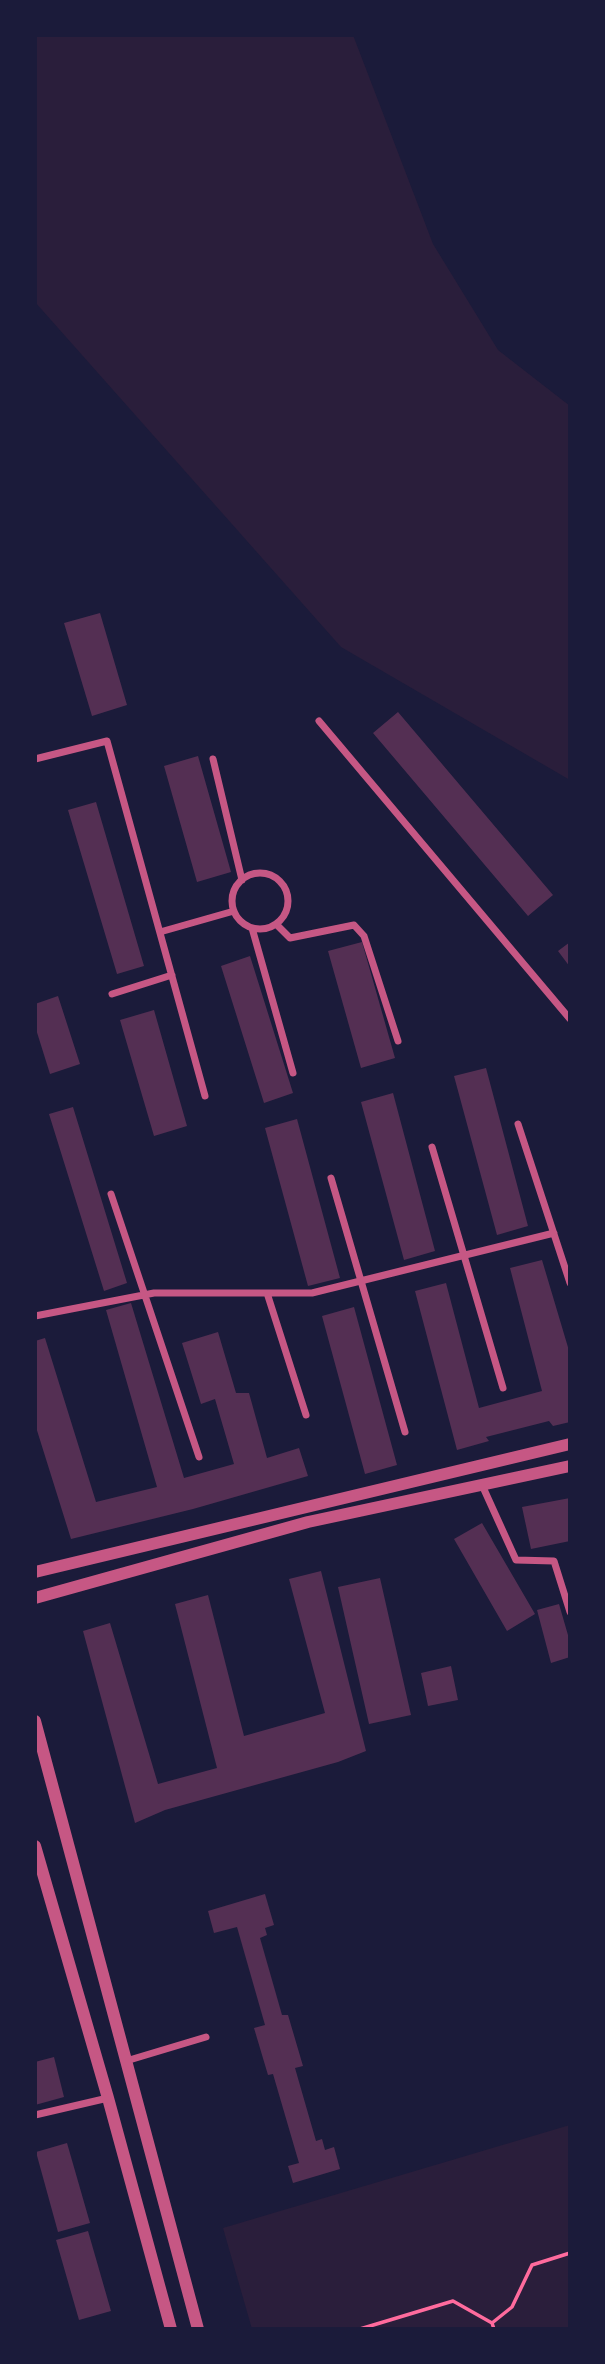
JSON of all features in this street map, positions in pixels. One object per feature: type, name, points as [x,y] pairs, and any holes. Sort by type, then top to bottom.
[{"type":"street","points":[[319,721],[570,1019]]},
{"type":"street","points":[[35,759],[107,741],[205,1096]]},
{"type":"street","points":[[213,759],[242,880]]},
{"type":"street","points":[[263,873],[282,884],[288,898],[288,906],[276,924],[260,930],[251,928],[238,919],[233,911],[232,900],[235,889],[242,880],[263,873]]},
{"type":"street","points":[[160,932],[233,911]]},
{"type":"street","points":[[276,924],[290,939],[354,925],[364,936],[398,1041]]},
{"type":"street","points":[[251,928],[293,1073]]},
{"type":"street","points":[[112,994],[172,975]]},
{"type":"street","points":[[518,1124],[570,1283]]},
{"type":"street","points":[[432,1147],[503,1388]]},
{"type":"street","points":[[331,1178],[405,1432]]},
{"type":"street","points":[[111,1194],[199,1457]]},
{"type":"street","points":[[35,1316],[144,1294],[312,1293],[554,1233]]},
{"type":"street","points":[[267,1293],[306,1415]]},
{"type":"street","points":[[35,1572],[570,1444]]},
{"type":"street","points":[[35,1598],[308,1522],[570,1466]]},
{"type":"street","points":[[482,1485],[516,1560],[554,1561],[570,1612]]},
{"type":"street","points":[[35,1721],[198,2329]]},
{"type":"street","points":[[35,1846],[171,2329]]},
{"type":"street","points":[[126,2061],[206,2037]]},
{"type":"street","points":[[35,2115],[108,2098]]},
{"type":"path","points":[[492,2323],[512,2307],[532,2265],[570,2253]]},
{"type":"path","points":[[359,2329],[453,2301],[492,2323],[494,2329]]},
{"type":"shaded area","points":[[35,35],[353,35],[433,244],[498,350],[570,406],[570,780],[341,647],[35,302]]},
{"type":"shaded area","points":[[570,2125],[570,2329],[252,2329],[223,2228]]},
{"type":"building","points":[[100,613],[127,705],[92,716],[64,623]]},
{"type":"building","points":[[398,712],[553,895],[528,916],[373,733]]},
{"type":"building","points":[[198,756],[231,872],[197,882],[164,766]]},
{"type":"building","points":[[96,802],[144,966],[117,974],[68,810]]},
{"type":"building","points":[[362,942],[395,1058],[361,1068],[328,951]]},
{"type":"building","points":[[570,942],[570,967],[558,951]]},
{"type":"building","points":[[250,956],[293,1093],[264,1103],[221,966]]},
{"type":"building","points":[[58,996],[80,1064],[50,1074],[35,1026],[35,1004]]},
{"type":"building","points":[[154,1010],[187,1126],[154,1136],[120,1020]]},
{"type":"building","points":[[486,1068],[528,1226],[497,1235],[454,1076]]},
{"type":"building","points":[[393,1093],[435,1251],[404,1260],[361,1102]]},
{"type":"building","points":[[73,1107],[127,1283],[104,1291],[49,1114]]},
{"type":"building","points":[[297,1119],[340,1278],[308,1286],[265,1128]]},
{"type":"building","points":[[542,1260],[570,1354],[570,1422],[553,1426],[549,1421],[486,1437],[489,1441],[457,1450],[415,1291],[446,1283],[479,1408],[542,1391],[510,1268]]},
{"type":"building","points":[[131,1303],[184,1478],[234,1464],[215,1399],[201,1404],[182,1343],[218,1332],[236,1393],[249,1393],[267,1458],[299,1448],[308,1476],[193,1509],[71,1539],[35,1424],[35,1341],[45,1338],[96,1502],[157,1487],[106,1310]]},
{"type":"building","points":[[354,1307],[397,1465],[365,1474],[322,1316]]},
{"type":"building","points":[[570,1498],[570,1541],[531,1549],[522,1507]]},
{"type":"building","points":[[482,1523],[535,1614],[507,1631],[454,1539]]},
{"type":"building","points":[[321,1571],[366,1751],[338,1762],[165,1810],[135,1823],[83,1631],[110,1623],[158,1784],[217,1768],[175,1604],[208,1595],[244,1736],[325,1713],[289,1579]]},
{"type":"building","points":[[380,1578],[411,1715],[369,1724],[338,1587]]},
{"type":"building","points":[[559,1604],[570,1642],[570,1657],[551,1663],[537,1610]]},
{"type":"building","points":[[451,1666],[458,1700],[428,1706],[421,1673]]},
{"type":"building","points":[[265,1894],[274,1925],[265,1928],[267,1935],[260,1938],[282,2015],[288,2015],[303,2066],[295,2068],[316,2141],[322,2139],[325,2150],[334,2147],[340,2169],[293,2183],[288,2166],[299,2163],[273,2074],[268,2075],[254,2028],[265,2025],[237,1927],[214,1933],[208,1911]]},
{"type":"building","points":[[54,2057],[64,2097],[35,2105],[35,2062]]},
{"type":"building","points":[[67,2143],[90,2223],[58,2232],[36,2152]]},
{"type":"building","points":[[88,2231],[111,2311],[79,2320],[56,2240]]}]
